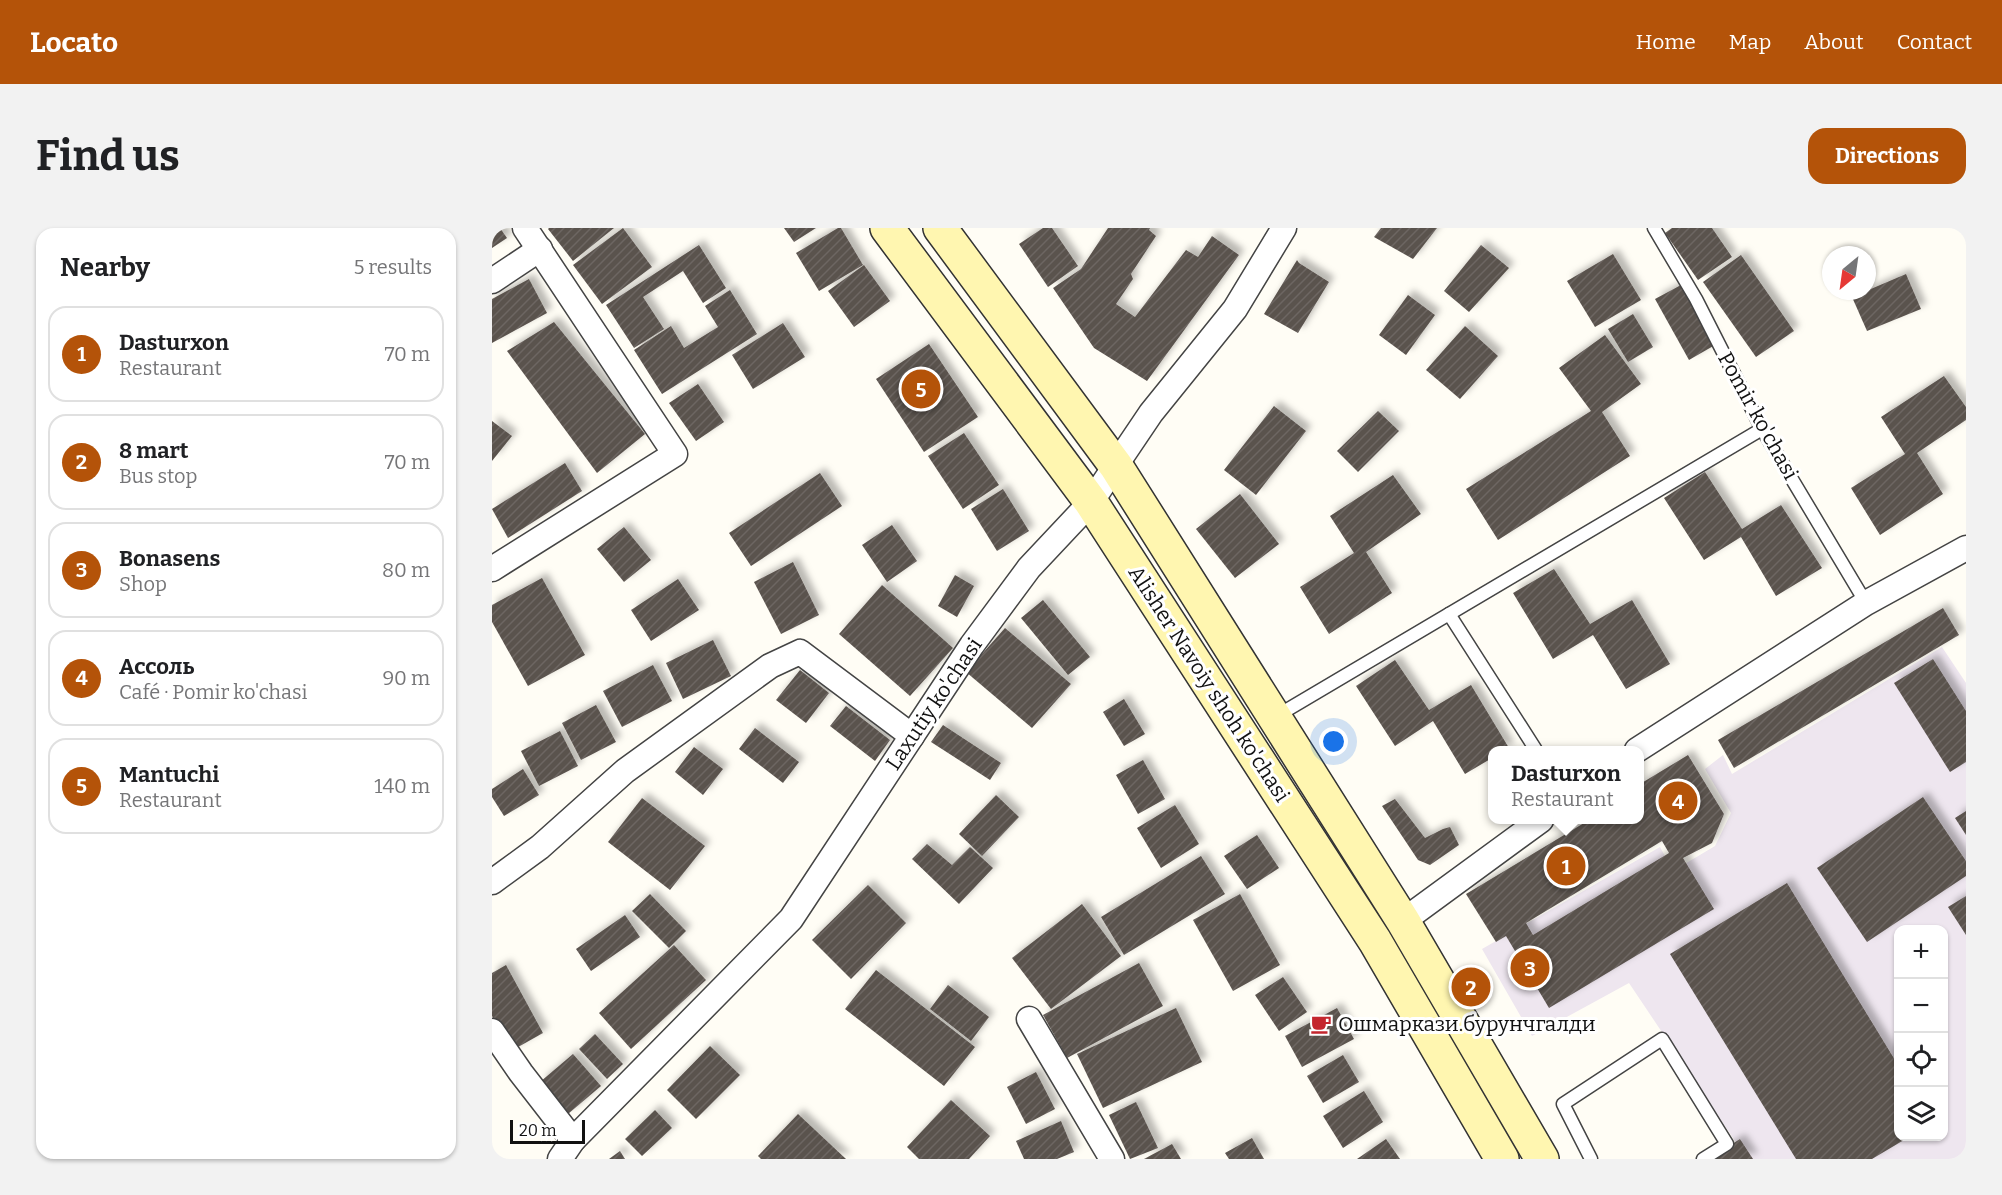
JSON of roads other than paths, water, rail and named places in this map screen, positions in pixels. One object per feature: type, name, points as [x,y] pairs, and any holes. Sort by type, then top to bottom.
[{"type":"main road","name":"Alisher Navoiy shoh ko'chasi","points":[[887,228],[1091,502],[1375,941],[1502,1159]]},
{"type":"main road","name":"Alisher Navoiy shoh ko'chasi","points":[[940,228],[1116,466],[1402,921],[1542,1159]]},
{"type":"street","points":[[492,569],[675,454],[525,228]]},
{"type":"street","name":"Laxutiy ko'chasi","points":[[566,1149],[791,919],[972,645],[1029,567],[1091,502],[1151,413],[1235,309],[1284,228]]},
{"type":"street","points":[[492,281],[540,249]]},
{"type":"street","points":[[1643,746],[1866,603],[1966,549]]},
{"type":"street","points":[[492,882],[540,847],[625,771],[770,666],[800,652],[912,736]]},
{"type":"street","points":[[1402,921],[1534,824]]},
{"type":"street","points":[[1029,1019],[1112,1159]]},
{"type":"street","points":[[492,1031],[521,1073],[566,1149]]},
{"type":"lane","name":"Pomir ko'chasi","points":[[1654,228],[1696,298],[1762,429],[1866,603]]},
{"type":"lane","points":[[1274,718],[1762,429]]},
{"type":"lane","points":[[1449,614],[1533,746]]},
{"type":"lane","points":[[1591,1159],[1563,1104],[1662,1040],[1727,1144],[1703,1159]]},
{"type":"place","name":"Mantuchi","points":[[921,389]]},
{"type":"place","name":"Ассоль","points":[[1678,801]]},
{"type":"place","name":"Dasturxon","points":[[1566,866]]},
{"type":"place","name":"Bonasens","points":[[1530,968]]},
{"type":"place","name":"8 mart","points":[[1471,987]]},
{"type":"place","name":"Ошмаркази.бурунчгалди","points":[[1321,1024]]}]
